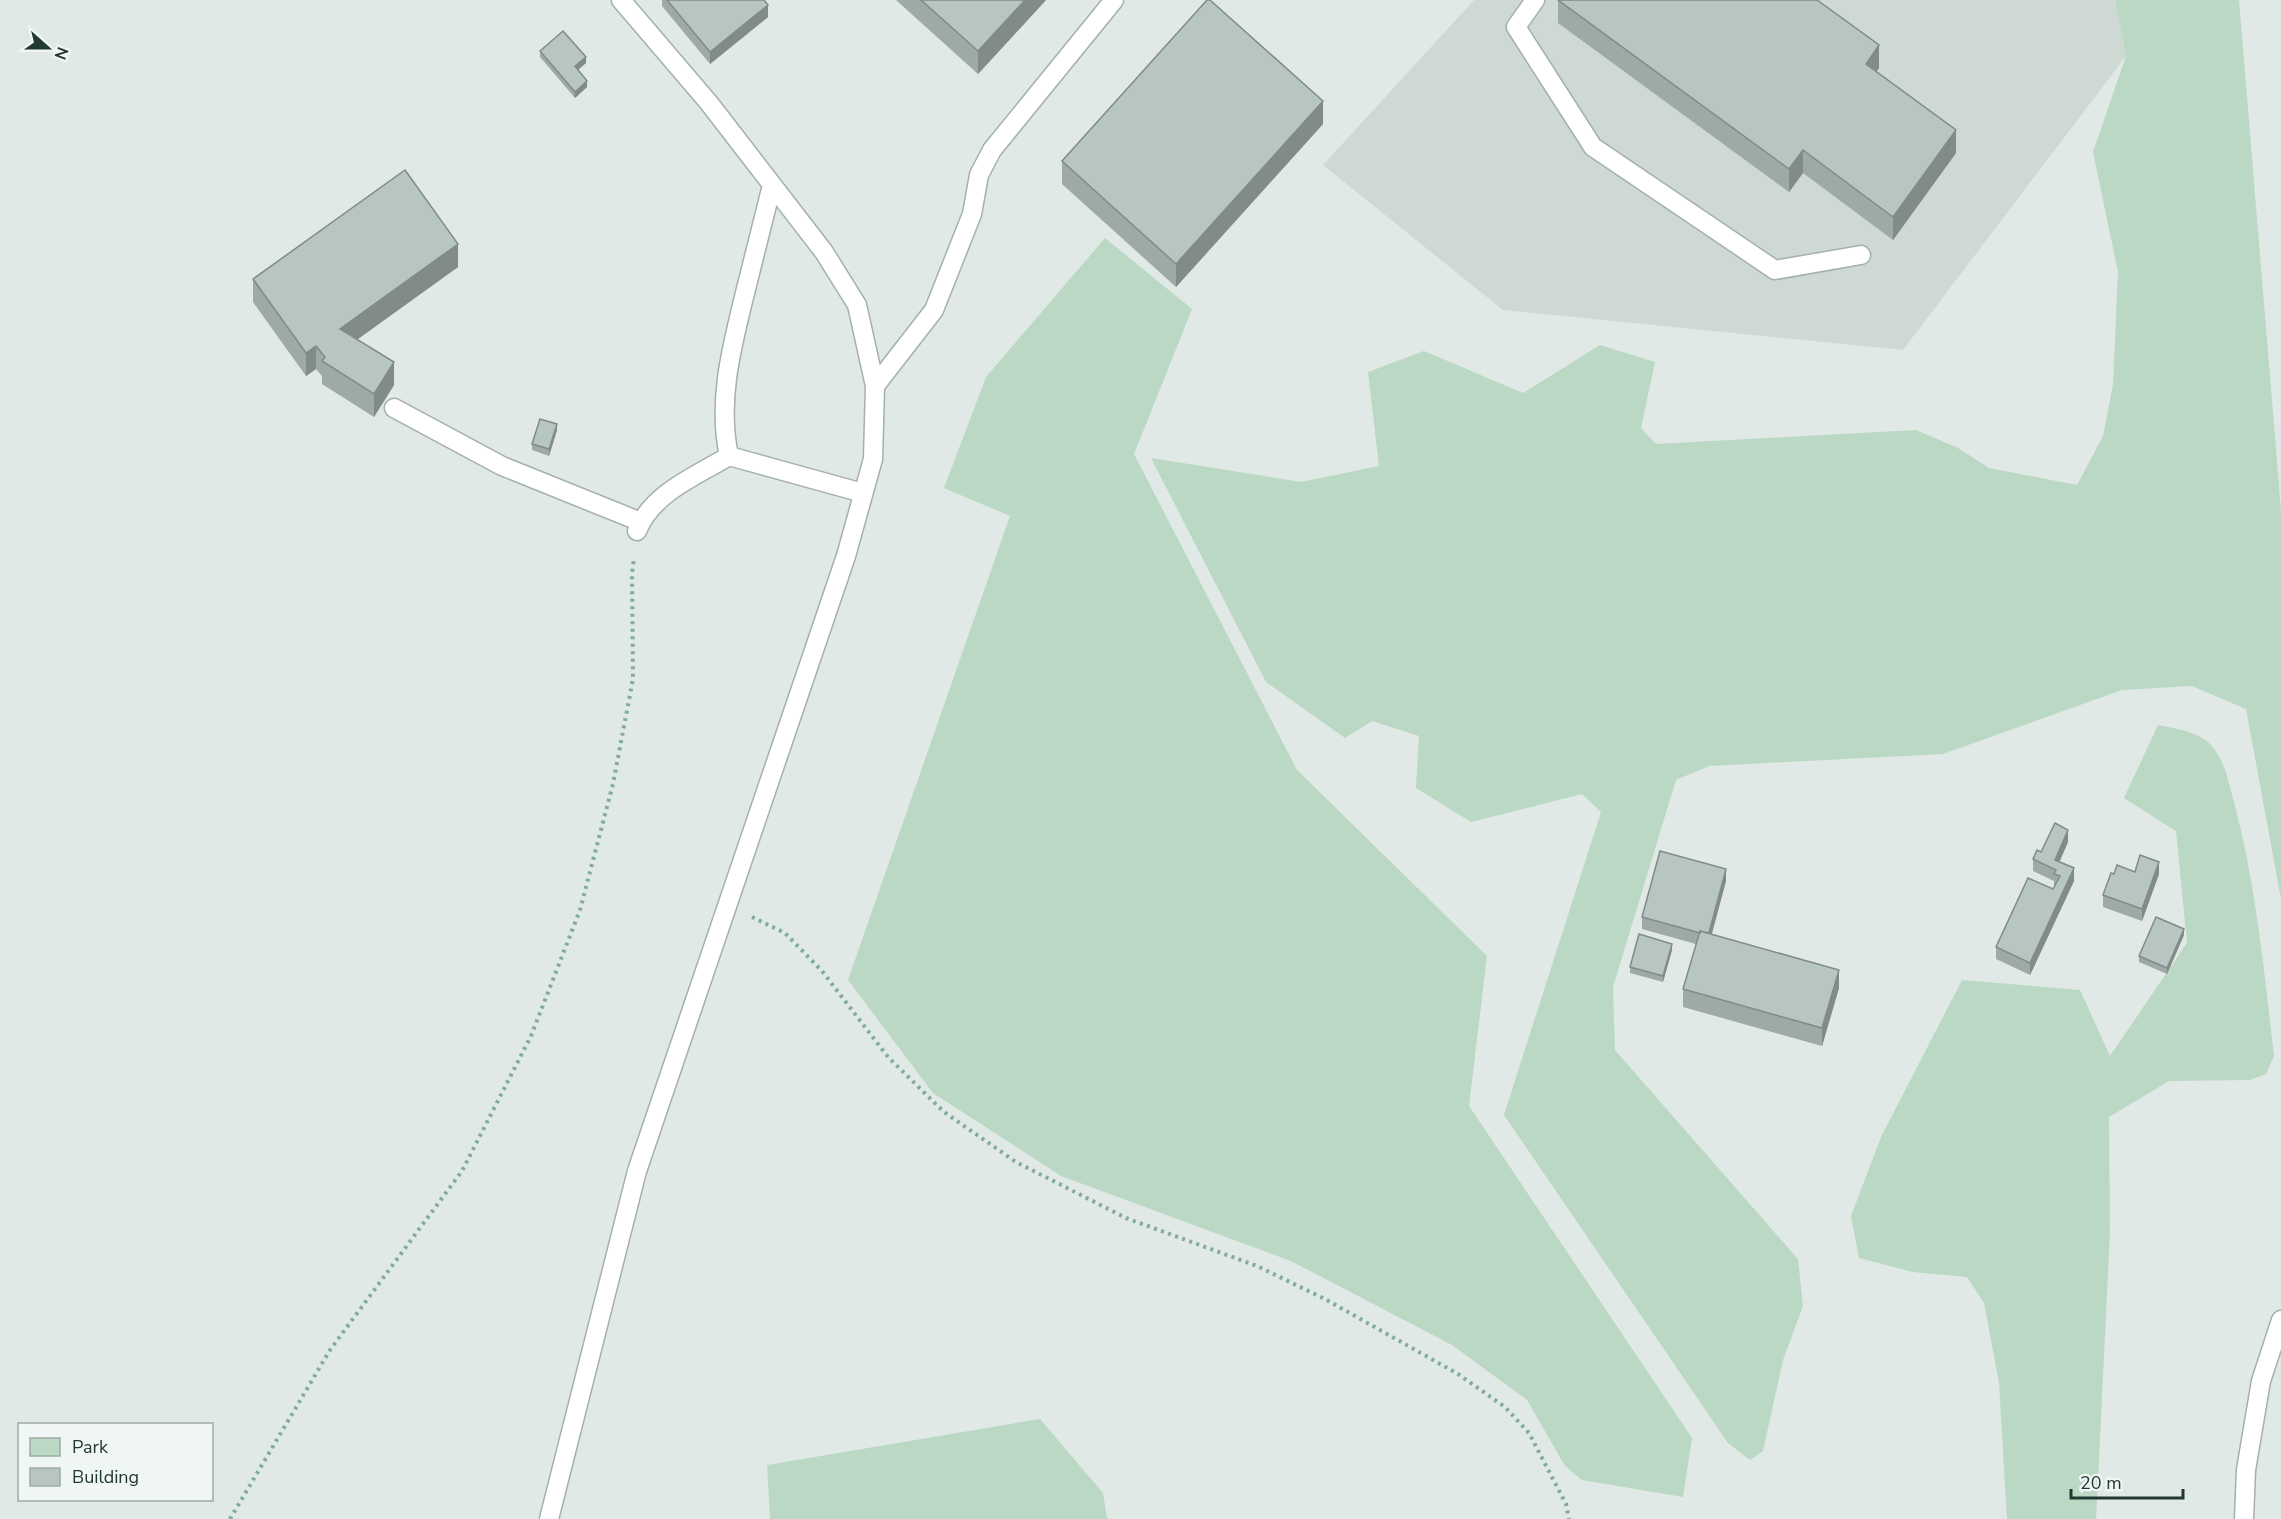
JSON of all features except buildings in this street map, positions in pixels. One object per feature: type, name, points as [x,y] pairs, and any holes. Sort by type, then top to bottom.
[{"type":"lane","points":[[549,1519],[637,1171],[846,556],[873,459],[875,386],[856,305],[824,252],[709,104],[621,0]]},
{"type":"lane","points":[[875,386],[934,310],[972,214],[980,175],[992,150],[1114,0]]},
{"type":"lane","points":[[1535,0],[1516,27],[1593,147],[1774,270],[1861,255]]},
{"type":"lane","points":[[729,456],[723,432],[724,396],[731,349],[772,185]]},
{"type":"lane","points":[[394,408],[502,466],[639,526],[644,516],[664,495],[729,456],[863,493]]},
{"type":"lane","points":[[2244,1519],[2246,1470],[2262,1381],[2281,1320]]},
{"type":"path","points":[[230,1519],[330,1350],[462,1171],[531,1036],[580,910],[613,784],[633,679],[632,574],[639,526]]},
{"type":"path","points":[[727,905],[785,933],[822,971],[888,1058],[944,1112],[1016,1162],[1126,1218],[1257,1266],[1325,1299],[1458,1374],[1496,1401],[1529,1432],[1566,1504],[1569,1519]]},
{"type":"shaded area","points":[[1474,0],[2115,0],[2126,56],[1903,350],[1503,310],[1323,165]]},
{"type":"green space","points":[[2115,0],[2239,0],[2281,510],[2281,899],[2246,709],[2192,686],[2122,690],[1943,754],[1709,766],[1676,780],[1613,987],[1615,1050],[1798,1259],[1803,1306],[1783,1360],[1763,1451],[1750,1460],[1728,1443],[1504,1115],[1601,812],[1582,794],[1471,822],[1416,788],[1419,736],[1372,721],[1345,738],[1266,682],[1151,458],[1301,482],[1379,466],[1368,372],[1424,351],[1523,393],[1600,345],[1655,362],[1641,428],[1656,444],[1916,430],[1958,448],[1989,468],[2077,485],[2103,436],[2113,384],[2118,272],[2093,152],[2126,56]]},
{"type":"green space","points":[[1105,238],[1192,309],[1134,454],[1297,770],[1487,956],[1469,1106],[1692,1438],[1683,1497],[1582,1480],[1565,1466],[1527,1400],[1452,1345],[1291,1261],[1061,1176],[933,1093],[848,980],[1010,516],[944,488],[986,377]]},
{"type":"green space","points":[[2158,725],[2185,731],[2204,739],[2219,756],[2225,771],[2242,833],[2254,896],[2274,1056],[2266,1074],[2250,1080],[2169,1081],[2109,1117],[2110,1233],[2096,1519],[2007,1519],[1999,1383],[1984,1303],[1967,1277],[1913,1272],[1859,1258],[1851,1216],[1881,1137],[1962,980],[2080,990],[2110,1056],[2187,943],[2176,831],[2124,798]]},
{"type":"green space","points":[[1040,1419],[1103,1493],[1107,1519],[770,1519],[767,1465]]}]
